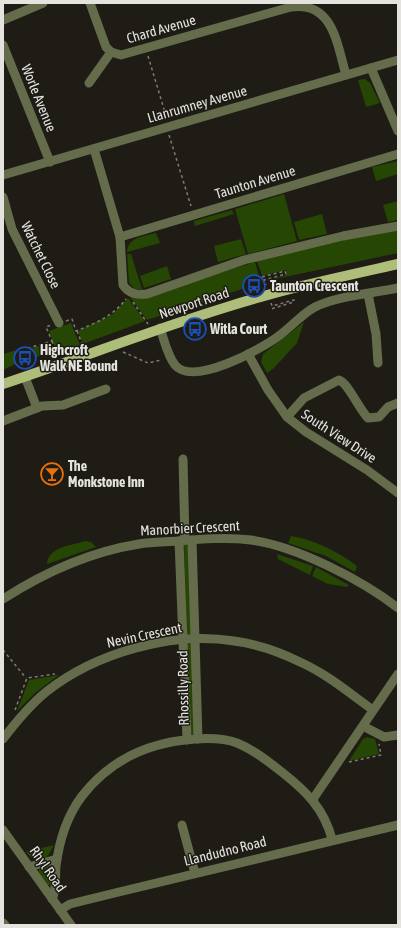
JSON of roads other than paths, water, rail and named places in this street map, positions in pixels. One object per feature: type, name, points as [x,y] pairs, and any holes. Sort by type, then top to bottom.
[{"type":"main road","name":"Newport Road","points":[[3,384],[64,364],[155,330],[294,287],[398,264]]},
{"type":"street","points":[[3,20],[43,3]]},
{"type":"street","name":"Chard Avenue","points":[[90,3],[104,43],[111,52],[121,55],[290,7],[306,6],[319,13],[329,23],[333,30],[346,75]]},
{"type":"street","name":"Worle Avenue","points":[[3,45],[7,70],[50,162]]},
{"type":"street","points":[[89,83],[111,52]]},
{"type":"street","name":"Llanrumney Avenue","points":[[3,175],[398,60]]},
{"type":"street","points":[[371,68],[398,131]]},
{"type":"street","points":[[94,149],[120,237],[124,284],[130,294],[147,294],[244,260],[342,236],[398,226]]},
{"type":"street","name":"Taunton Avenue","points":[[120,237],[398,154]]},
{"type":"street","name":"Watchet Close","points":[[3,197],[12,229],[59,323]]},
{"type":"street","points":[[155,330],[178,368],[195,372],[228,363],[248,354],[279,336],[301,316],[317,306],[398,288]]},
{"type":"street","points":[[368,294],[376,334],[378,363]]},
{"type":"street","name":"South View Drive","points":[[248,354],[268,390],[287,417],[306,432],[367,470],[398,493]]},
{"type":"street","points":[[25,377],[36,408]]},
{"type":"street","points":[[287,417],[304,398],[339,380],[344,382],[354,400],[368,418],[379,417],[388,407],[398,403]]},
{"type":"street","points":[[3,420],[36,408],[62,405],[106,389]]},
{"type":"street","points":[[183,459],[186,540]]},
{"type":"street","name":"Manorbier Crescent","points":[[3,599],[45,574],[69,562],[90,555],[141,543],[186,540],[242,539],[282,548],[332,568],[398,608]]},
{"type":"street","name":"Rhossilly Road","points":[[186,540],[196,639],[198,739]]},
{"type":"street","name":"Rhossilly Road","points":[[186,540],[183,640],[187,740]]},
{"type":"street","name":"Nevin Crescent","points":[[3,738],[17,721],[44,694],[66,678],[96,661],[118,653],[183,640],[196,639],[235,641],[288,656],[327,676],[373,710]]},
{"type":"street","points":[[313,799],[398,674]]},
{"type":"street","points":[[363,726],[377,734],[388,737],[398,735]]},
{"type":"street","points":[[52,899],[54,895],[57,859],[61,842],[70,817],[81,798],[102,775],[125,758],[140,750],[198,739],[222,739],[246,748],[289,778],[313,799],[324,816],[332,839]]},
{"type":"street","points":[[182,825],[195,873]]},
{"type":"street","name":"Llandudno Road","points":[[60,910],[70,904],[332,839],[398,825]]},
{"type":"street","name":"Rhyl Road","points":[[3,830],[70,925]]},
{"type":"street","points":[[29,867],[57,859]]},
{"type":"place","name":"Taunton Crescent","points":[[254,286]]},
{"type":"place","name":"Witla Court","points":[[195,329]]},
{"type":"place","name":"Highcroft Walk NE Bound","points":[[25,358]]},
{"type":"place","name":"The Monkstone Inn","points":[[52,474]]}]
